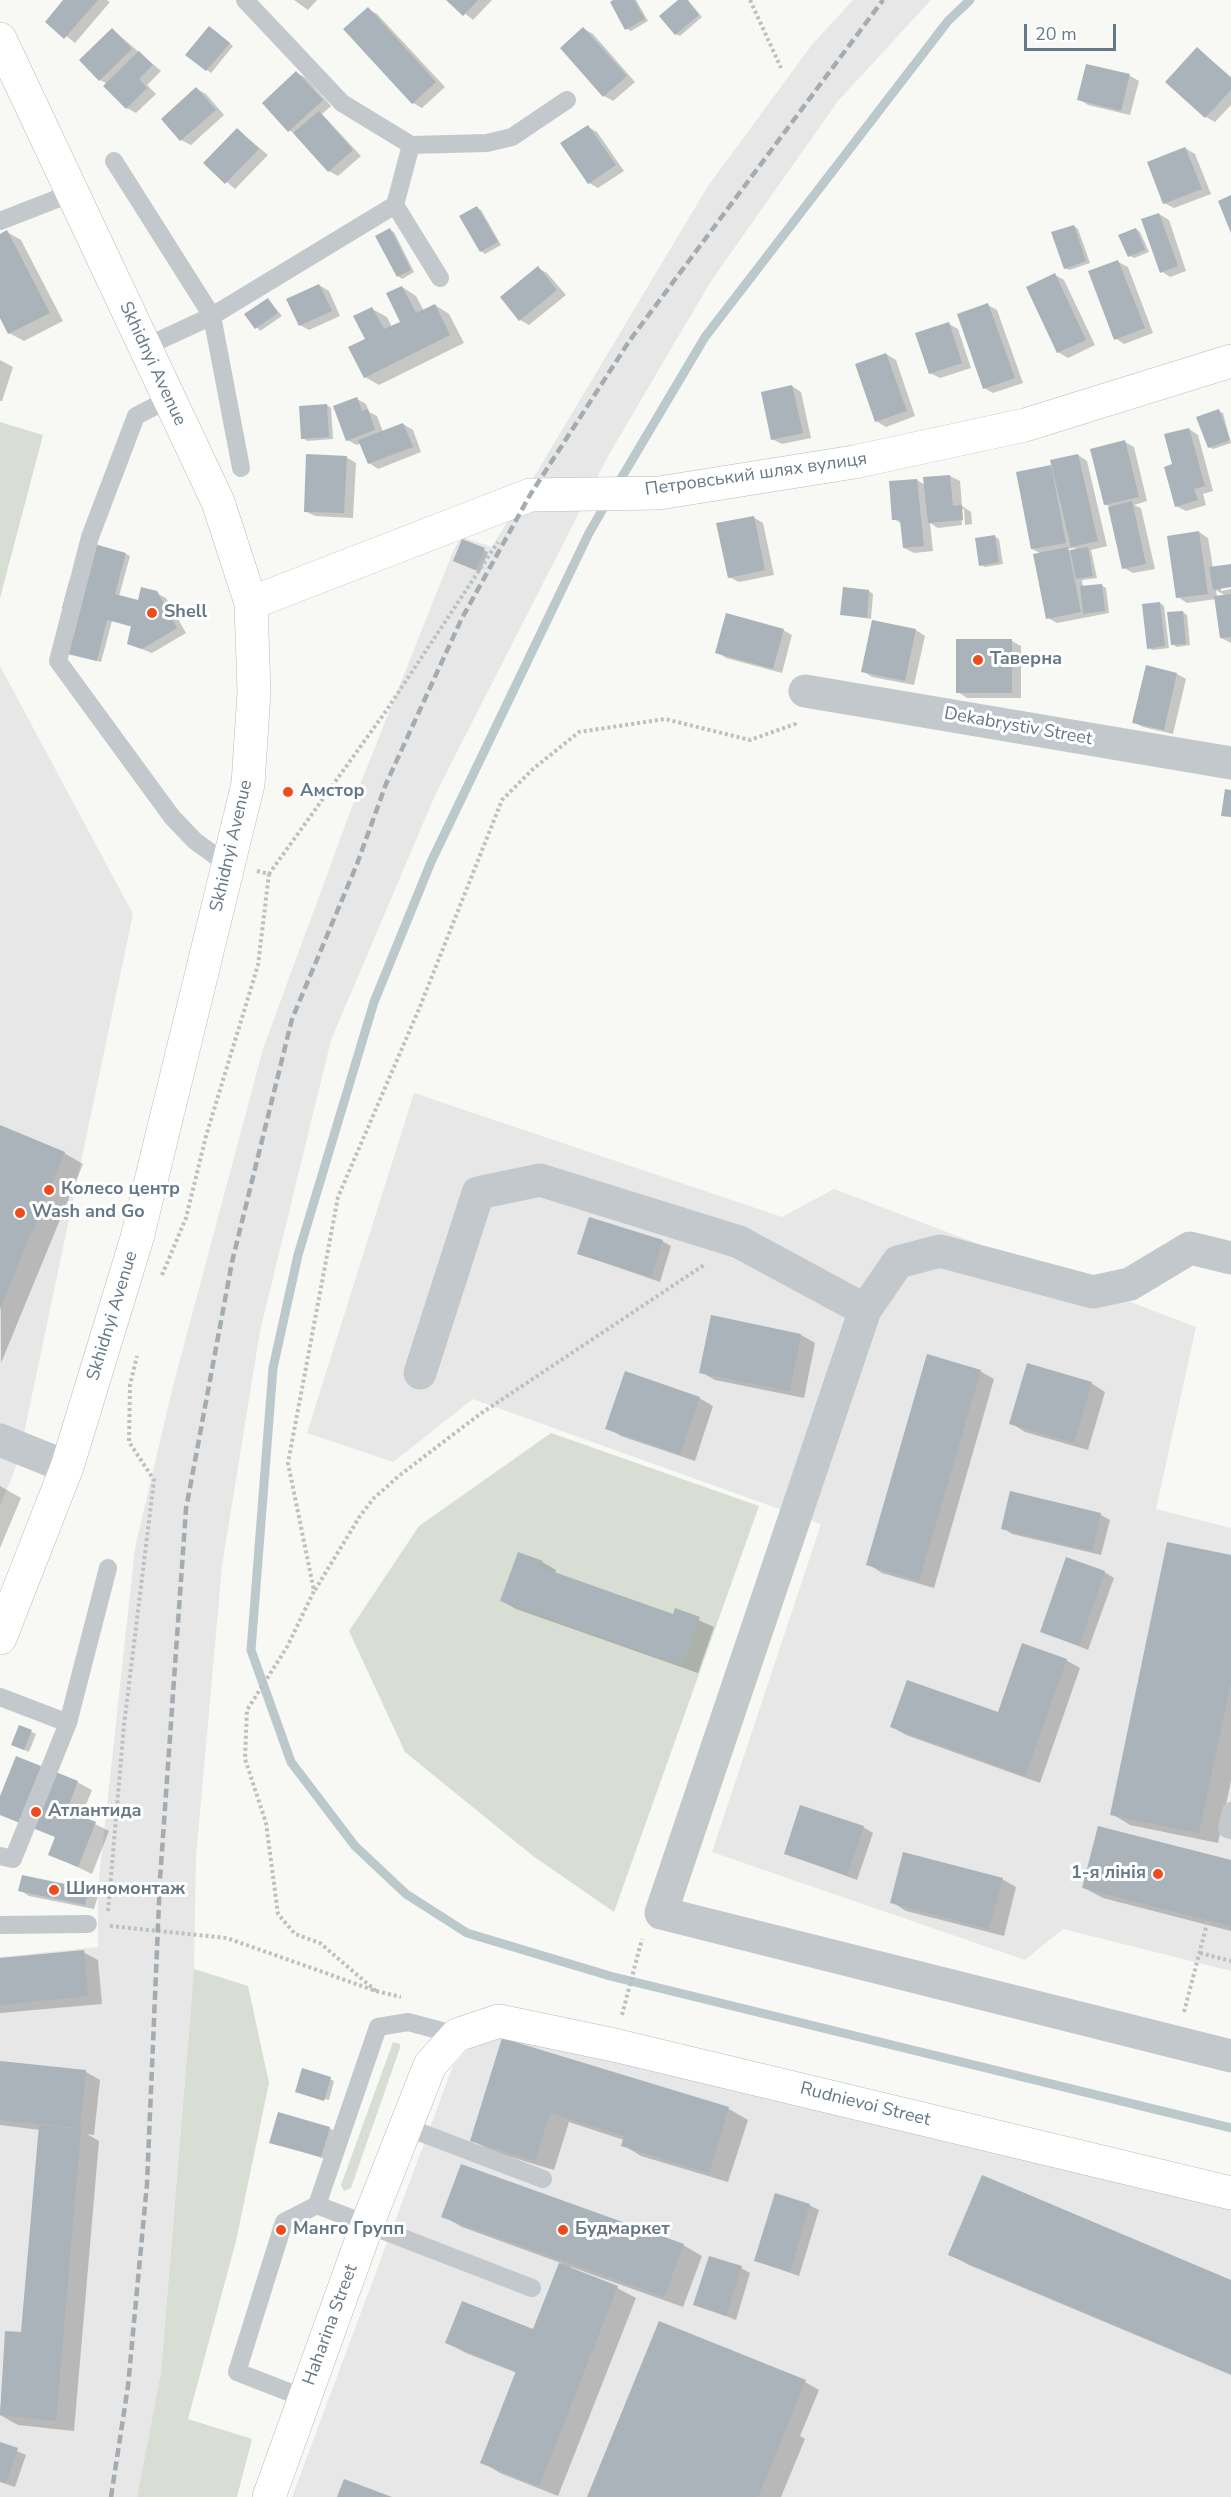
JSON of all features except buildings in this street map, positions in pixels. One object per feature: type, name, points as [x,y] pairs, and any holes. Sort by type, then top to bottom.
[{"type":"street","name":"Skhidnyi Avenue","points":[[0,39],[218,502],[251,603],[254,692],[248,784],[137,1238],[67,1467],[0,1638]]},
{"type":"street","name":"Петровський шлях вулиця","points":[[251,603],[530,495],[659,493],[854,462],[1025,425],[1230,368]]},
{"type":"street","name":"Dekabrystiv Street","points":[[805,691],[1231,763]]},
{"type":"street","points":[[420,1373],[478,1193],[540,1180],[738,1242],[865,1310]]},
{"type":"street","points":[[1231,1258],[1190,1248],[1130,1284],[1093,1292],[940,1251],[898,1262],[865,1310],[661,1913],[1231,2056]]},
{"type":"street","points":[[0,1440],[67,1467]]},
{"type":"street","name":"Haharina Street","points":[[269,2497],[367,2225],[430,2065],[457,2035],[499,2021]]},
{"type":"street","name":"Rudnievoi Street","points":[[499,2021],[614,2045],[1231,2193]]},
{"type":"lane","points":[[245,0],[342,103],[411,145],[487,143],[512,137],[567,100]]},
{"type":"lane","points":[[144,347],[212,316],[395,205],[411,145]]},
{"type":"lane","points":[[114,161],[212,316],[241,468]]},
{"type":"lane","points":[[0,220],[72,193]]},
{"type":"lane","points":[[395,205],[440,278]]},
{"type":"lane","points":[[168,399],[136,416],[90,537],[58,661],[172,817],[195,841],[228,865]]},
{"type":"lane","points":[[0,1856],[13,1859],[68,1723],[108,1568]]},
{"type":"lane","points":[[0,1697],[68,1723]]},
{"type":"lane","points":[[1231,1811],[1227,1829],[1231,1830]]},
{"type":"lane","points":[[0,1924],[88,1924]]},
{"type":"lane","points":[[304,2398],[237,2372],[284,2222],[317,2205],[378,2027],[408,2022],[457,2035]]},
{"type":"lane","points":[[406,2127],[543,2179]]},
{"type":"lane","points":[[317,2205],[532,2288]]},
{"type":"path","points":[[750,0],[781,68]]},
{"type":"path","points":[[158,1283],[186,1218],[206,1136],[258,965],[269,874],[386,711],[489,553],[503,537]]},
{"type":"path","points":[[314,1591],[288,1462],[338,1197],[419,1009],[502,800],[533,769],[579,732],[665,718],[750,740],[795,724],[805,691]]},
{"type":"path","points":[[228,865],[269,874]]},
{"type":"path","points":[[376,1991],[320,1942],[295,1934],[278,1914],[266,1823],[245,1760],[247,1710],[273,1668],[314,1591],[360,1516],[374,1498],[400,1475],[480,1414],[738,1242]]},
{"type":"path","points":[[138,1351],[130,1385],[129,1442],[153,1480],[124,1725],[108,1926],[227,1938],[376,1991],[409,2000]]},
{"type":"path","points":[[1176,2043],[1208,1920]]},
{"type":"path","points":[[627,1998],[639,1952]]},
{"type":"path","points":[[1200,1953],[1231,1961]]},
{"type":"shaded area","points":[[853,0],[931,0],[838,101],[711,281],[608,456],[436,793],[331,1040],[260,1331],[222,1566],[196,1857],[194,1969],[161,2372],[137,2497],[0,2497],[0,1957],[98,1947],[98,1888],[135,1548],[173,1386],[263,1049],[360,785],[454,549],[462,537],[492,547],[708,186],[811,46]]},
{"type":"shaded area","points":[[0,422],[43,435],[0,598]]},
{"type":"shaded area","points":[[0,666],[133,914],[18,1462],[0,1506]]},
{"type":"shaded area","points":[[414,1093],[782,1217],[834,1189],[1196,1327],[1156,1509],[1231,1528],[1231,1971],[1063,1929],[1025,1960],[712,1852],[821,1524],[473,1399],[393,1462],[307,1433]]},
{"type":"shaded area","points":[[551,1433],[759,1506],[614,1912],[533,1856],[405,1752],[349,1631],[419,1526]]},
{"type":"shaded area","points":[[194,1969],[248,1986],[269,2083],[236,2241],[188,2419],[252,2439],[237,2497],[137,2497],[161,2372]]},
{"type":"shaded area","points":[[500,2033],[1231,2207],[1231,2497],[292,2497],[453,2066],[471,2046]]},
{"type":"shaded area","points":[[393,2042],[400,2044],[400,2048],[351,2188],[344,2191],[341,2185]]},
{"type":"waterway","points":[[616,487],[705,337],[948,21],[970,0]]},
{"type":"waterway","points":[[607,502],[589,533],[431,862],[374,1002],[298,1255],[273,1368],[251,1650],[291,1762],[355,1846],[406,1894],[467,1933],[610,1976],[1231,2128]]},
{"type":"railway","points":[[111,2497],[128,2386],[147,2184],[160,1879],[186,1509],[232,1262],[292,1019],[357,864],[386,784],[461,620],[530,495],[630,340],[883,0]]},
{"type":"place","name":"Shell","points":[[152,613]]},
{"type":"place","name":"Таверна","points":[[978,660]]},
{"type":"place","name":"Амстор","points":[[288,792]]},
{"type":"place","name":"Колесо центр","points":[[49,1190]]},
{"type":"place","name":"Wash and Go","points":[[20,1213]]},
{"type":"place","name":"Атлантида","points":[[36,1812]]},
{"type":"place","name":"1-я лінія","points":[[1158,1874]]},
{"type":"place","name":"Шиномонтаж","points":[[54,1890]]},
{"type":"place","name":"Манго Групп","points":[[281,2230]]},
{"type":"place","name":"Будмаркет","points":[[563,2230]]}]
